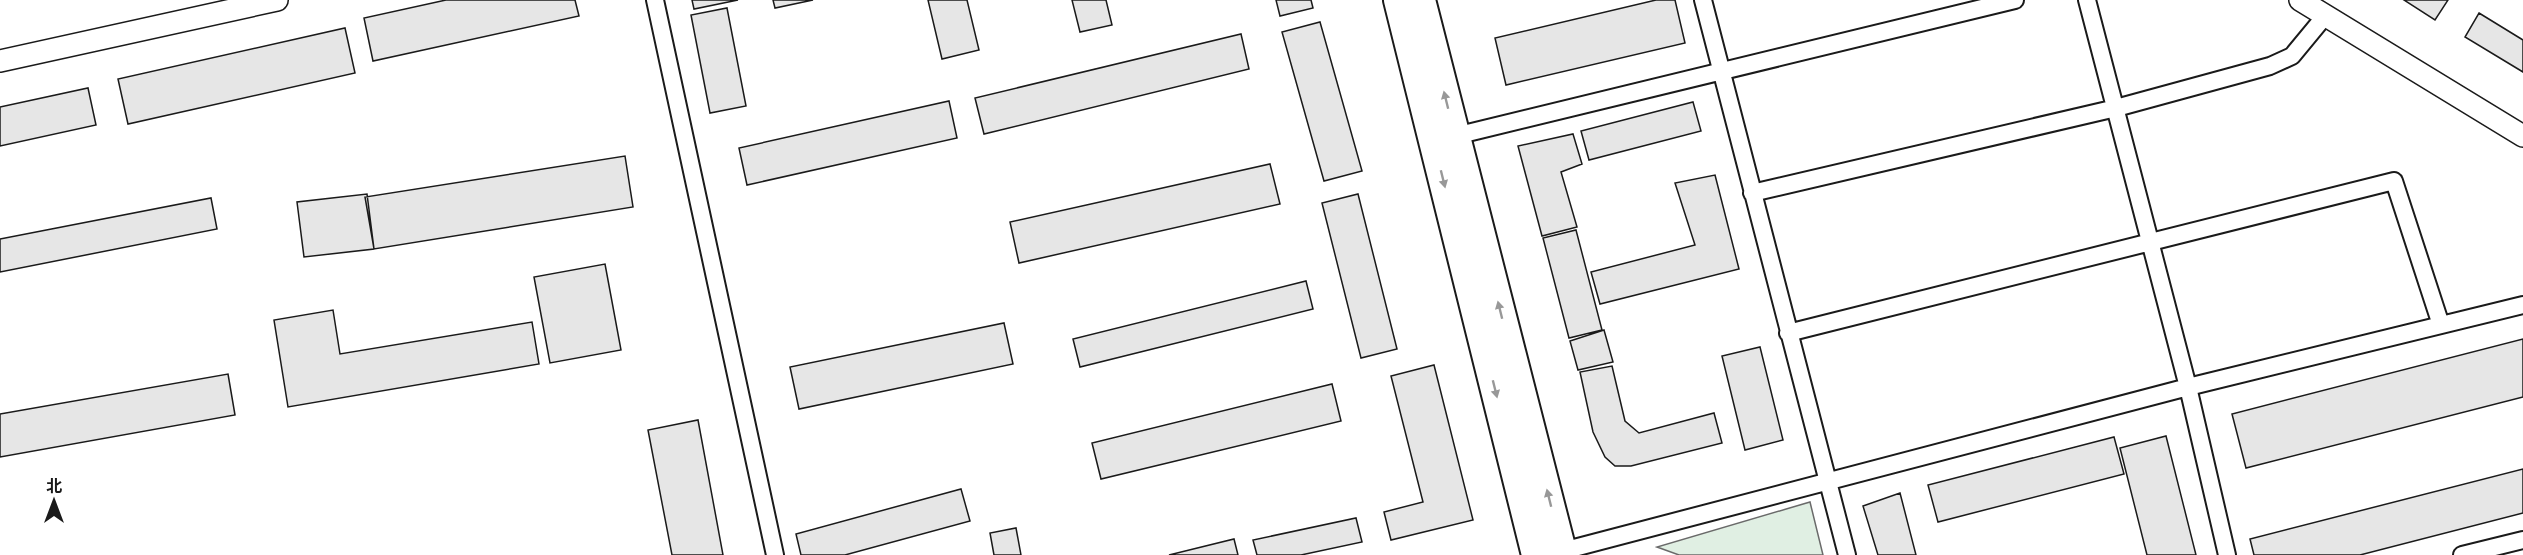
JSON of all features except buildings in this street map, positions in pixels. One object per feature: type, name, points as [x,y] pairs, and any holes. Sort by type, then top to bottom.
[{"type":"highway","points":[[1398,0],[1445,139],[1556,554]]},
{"type":"highway","points":[[1421,0],[1445,139]]},
{"type":"street","points":[[0,61],[207,8],[277,0]]},
{"type":"street","points":[[655,0],[775,555]]},
{"type":"street","points":[[1703,0],[1847,555]]},
{"type":"street","points":[[1445,139],[2015,0]]},
{"type":"street","points":[[2087,0],[2188,387],[2227,555]]},
{"type":"street","points":[[2300,0],[2523,136]]},
{"type":"street","points":[[1752,193],[2116,108],[2270,66],[2292,56],[2325,16]]},
{"type":"street","points":[[1788,333],[2394,181],[2441,325]]},
{"type":"street","points":[[1556,554],[2188,387],[2523,305]]},
{"type":"street","points":[[2462,555],[2519,545]]},
{"type":"green space","points":[[1810,502],[1823,555],[1679,555],[1657,547]]}]
